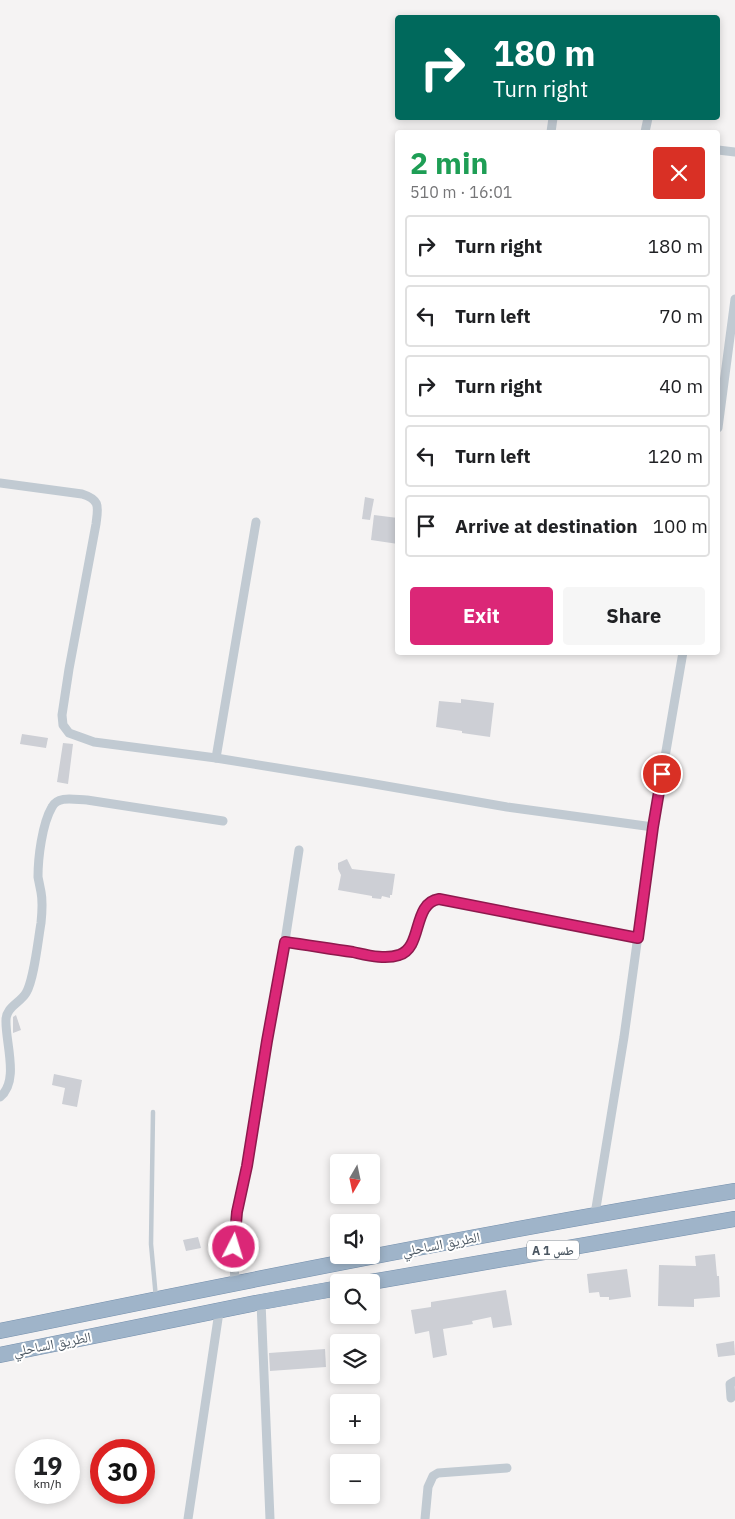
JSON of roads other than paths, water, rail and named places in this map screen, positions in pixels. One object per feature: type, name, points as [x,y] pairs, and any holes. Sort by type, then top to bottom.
[{"type":"highway","name":"الطريق الساحلي","points":[[0,1331],[595,1214],[735,1191]]},
{"type":"highway","name":"الطريق الساحلي","points":[[380,1280],[735,1219]]},
{"type":"highway","name":"الطريق الساحلي","points":[[0,1355],[330,1290]]},
{"type":"street","points":[[720,150],[735,152]]},
{"type":"street","points":[[720,413],[735,299]]},
{"type":"street","points":[[0,483],[82,494],[96,500],[98,507],[62,715],[63,725],[69,733],[94,742],[216,758],[507,807],[653,827]]},
{"type":"street","points":[[216,758],[256,522]]},
{"type":"street","points":[[595,1214],[624,1037],[653,827],[682,655]]},
{"type":"street","points":[[0,1097],[6,1092],[10,1081],[10,1056],[6,1019],[10,1009],[26,994],[40,929],[42,910],[38,878],[42,835],[52,805],[58,800],[87,800],[223,821]]},
{"type":"street","points":[[235,1284],[234,1247],[237,1212],[247,1166],[299,850]]},
{"type":"street","points":[[285,942],[373,956],[399,955],[407,950],[413,939],[424,909],[432,901],[439,899],[638,938]]},
{"type":"street","points":[[261,1302],[270,1519]]},
{"type":"street","points":[[188,1519],[219,1312]]},
{"type":"street","points":[[731,1398],[730,1384],[735,1381]]},
{"type":"street","points":[[425,1519],[428,1487],[433,1476],[438,1473],[507,1468]]},
{"type":"lane","points":[[154,1112],[151,1244],[156,1299]]}]
